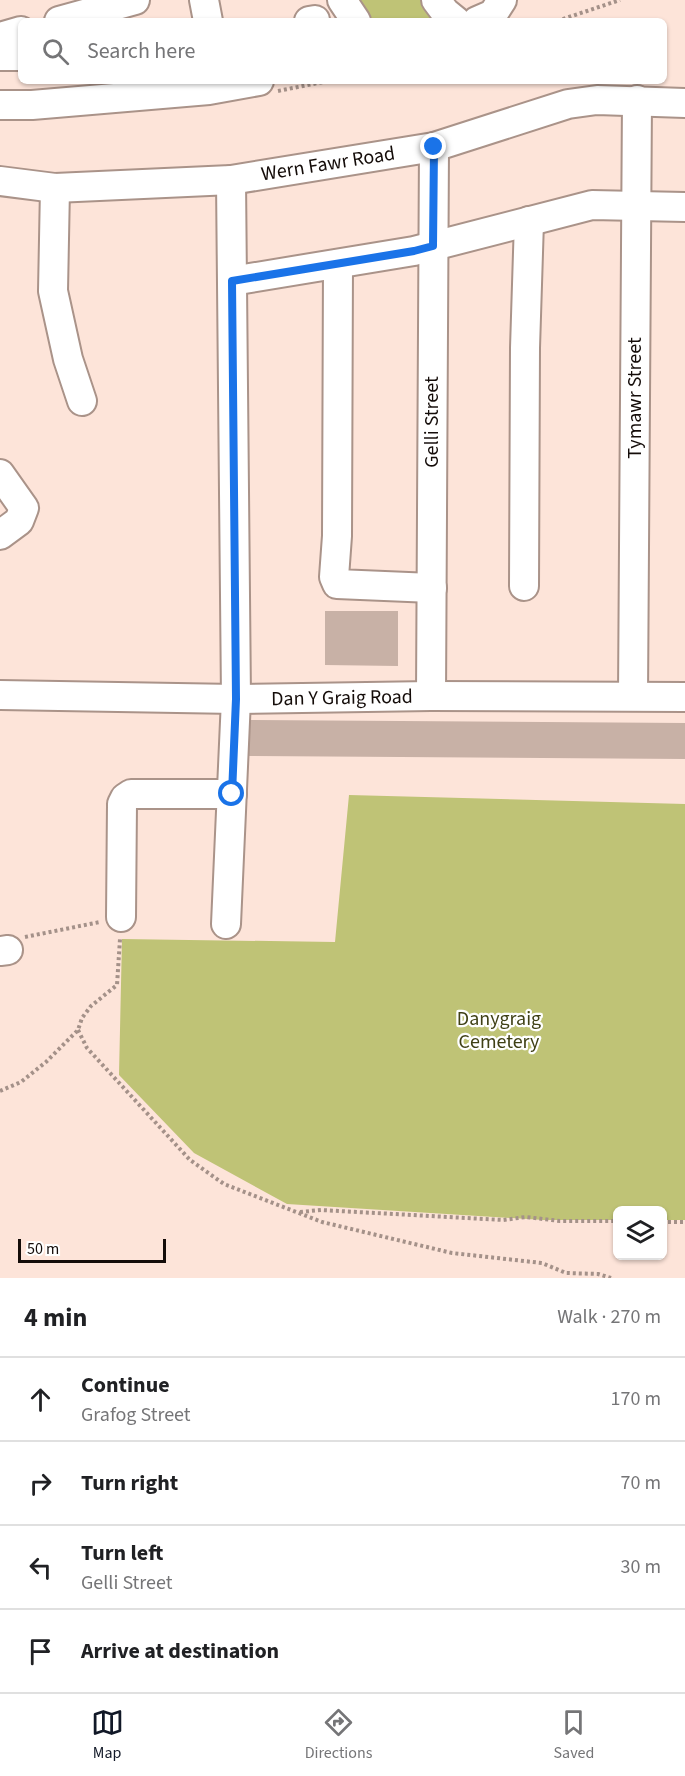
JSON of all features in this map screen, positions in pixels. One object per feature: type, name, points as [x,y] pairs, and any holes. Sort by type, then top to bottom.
[{"type":"street","points":[[70,18],[135,0]]},
{"type":"street","points":[[204,0],[207,18]]},
{"type":"street","points":[[342,0],[354,18]]},
{"type":"street","points":[[436,0],[452,18]]},
{"type":"street","points":[[484,18],[493,14],[502,0]]},
{"type":"street","points":[[0,37],[18,33]]},
{"type":"street","points":[[0,56],[18,56]]},
{"type":"street","points":[[0,105],[32,105],[220,85]]},
{"type":"street","name":"Wern Fawr Road","points":[[0,181],[55,188],[231,180],[434,147],[568,104],[597,100],[685,103]]},
{"type":"street","name":"Tymawr Street","points":[[633,696],[637,100]]},
{"type":"street","name":"Gelli Street","points":[[431,696],[434,147]]},
{"type":"street","points":[[226,924],[236,699],[231,180]]},
{"type":"street","points":[[55,188],[53,291],[68,359],[82,401]]},
{"type":"street","points":[[232,281],[414,251],[592,205],[685,207]]},
{"type":"street","points":[[524,586],[525,348],[529,221]]},
{"type":"street","points":[[338,264],[338,526],[334,577],[337,584],[432,588]]},
{"type":"street","points":[[0,474],[24,508],[19,521],[0,535]]},
{"type":"street","name":"Dan Y Graig Road","points":[[0,695],[236,699],[431,696],[685,697]]},
{"type":"street","points":[[121,917],[122,804],[125,798],[131,794],[232,794]]},
{"type":"path","points":[[566,18],[620,0]]},
{"type":"path","points":[[0,1091],[21,1082],[46,1062],[78,1030],[82,1018],[92,1006],[117,985],[121,917],[25,937],[4,950]]},
{"type":"path","points":[[78,1030],[87,1048],[190,1160],[224,1184],[322,1222],[452,1253],[542,1263],[566,1273],[598,1274],[612,1278]]},
{"type":"path","points":[[299,1212],[321,1210],[503,1220],[526,1217],[560,1221],[613,1221]]},
{"type":"path","points":[[667,1222],[685,1222]]},
{"type":"green space","points":[[356,0],[425,0],[432,18],[368,18]]},
{"type":"green space","name":"Danygraig Cemetery","points":[[349,795],[685,804],[685,1220],[667,1220],[667,1206],[613,1206],[613,1220],[544,1220],[287,1204],[194,1153],[119,1075],[122,939],[335,942]]},
{"type":"building","points":[[325,611],[398,611],[398,666],[325,665]]},
{"type":"building","points":[[248,720],[685,723],[685,759],[247,756]]},
{"type":"route","points":[[232,794],[236,699],[232,281],[433,246],[434,147]]}]
